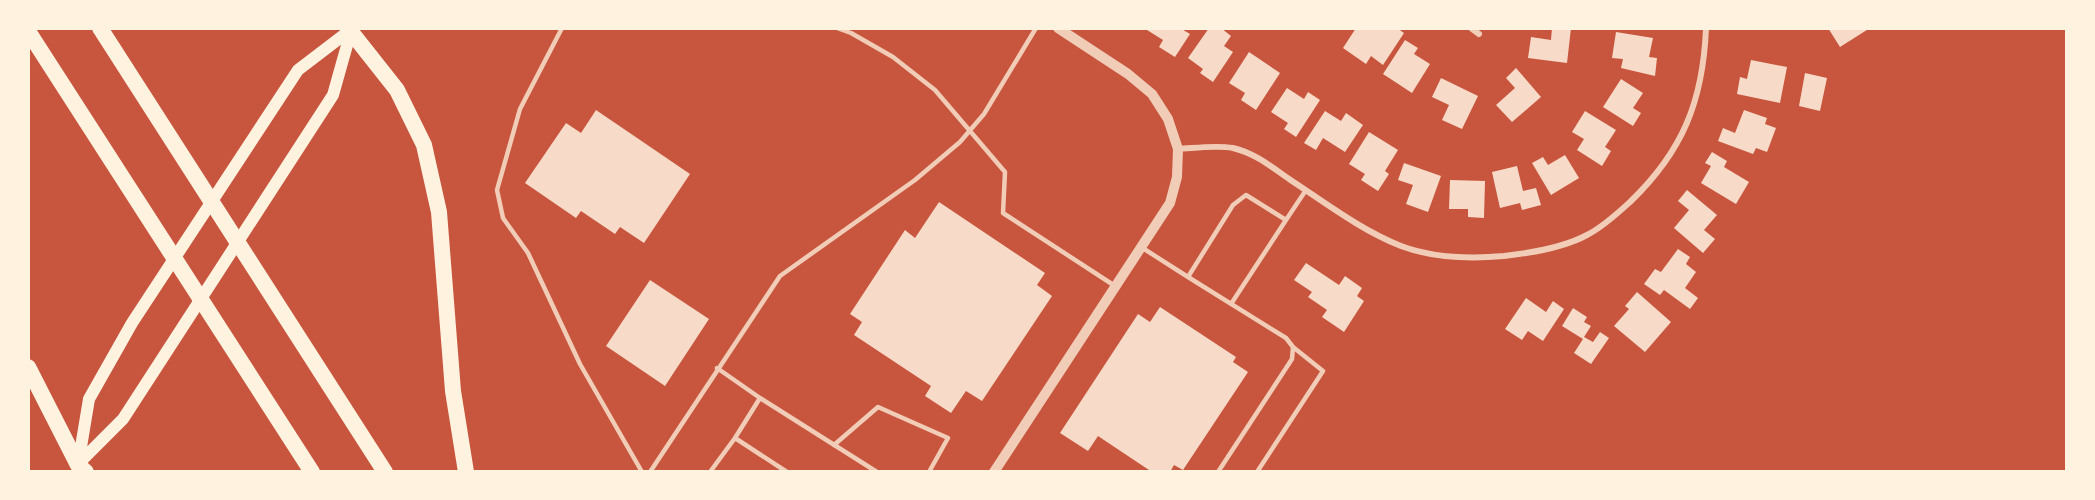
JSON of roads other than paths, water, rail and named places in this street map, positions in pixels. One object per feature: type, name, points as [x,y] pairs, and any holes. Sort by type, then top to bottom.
[{"type":"highway","points":[[100,28],[386,471]]},
{"type":"highway","points":[[351,29],[397,90],[424,146],[439,212],[453,391],[466,471]]},
{"type":"highway","points":[[28,32],[312,471]]},
{"type":"highway","points":[[28,367],[79,469]]},
{"type":"main road","points":[[79,469],[89,399],[132,322],[298,70],[351,29]]},
{"type":"main road","points":[[79,469],[123,419],[333,95],[351,29]]},
{"type":"street","points":[[994,471],[1170,203],[1177,177],[1178,149],[1168,119],[1152,94],[1128,74],[1058,28]]},
{"type":"street","points":[[1471,28],[1479,33]]},
{"type":"street","points":[[1178,149],[1231,148],[1252,154],[1359,225],[1402,246],[1439,255],[1477,258],[1521,254],[1560,245],[1588,235],[1620,211],[1649,184],[1679,142],[1696,101],[1705,57],[1706,28]]},
{"type":"lane","points":[[562,28],[520,109],[497,190],[503,218],[528,253],[580,363],[642,471]]},
{"type":"lane","points":[[837,28],[851,33],[893,57],[934,90],[1005,172],[1003,213],[1116,287]]},
{"type":"lane","points":[[650,471],[780,276],[812,251],[915,180],[960,142],[984,114],[1036,28]]},
{"type":"lane","points":[[1232,304],[1306,190]]},
{"type":"lane","points":[[1188,277],[1233,205],[1246,195],[1286,220]]},
{"type":"lane","points":[[1141,247],[1286,338],[1293,347],[1323,371],[1257,471]]},
{"type":"lane","points":[[1218,471],[1292,358],[1293,347]]},
{"type":"lane","points":[[717,369],[759,399],[877,471]]},
{"type":"lane","points":[[710,471],[735,438],[759,399]]},
{"type":"lane","points":[[834,445],[878,407],[948,438],[929,471]]},
{"type":"lane","points":[[735,438],[787,471]]}]
